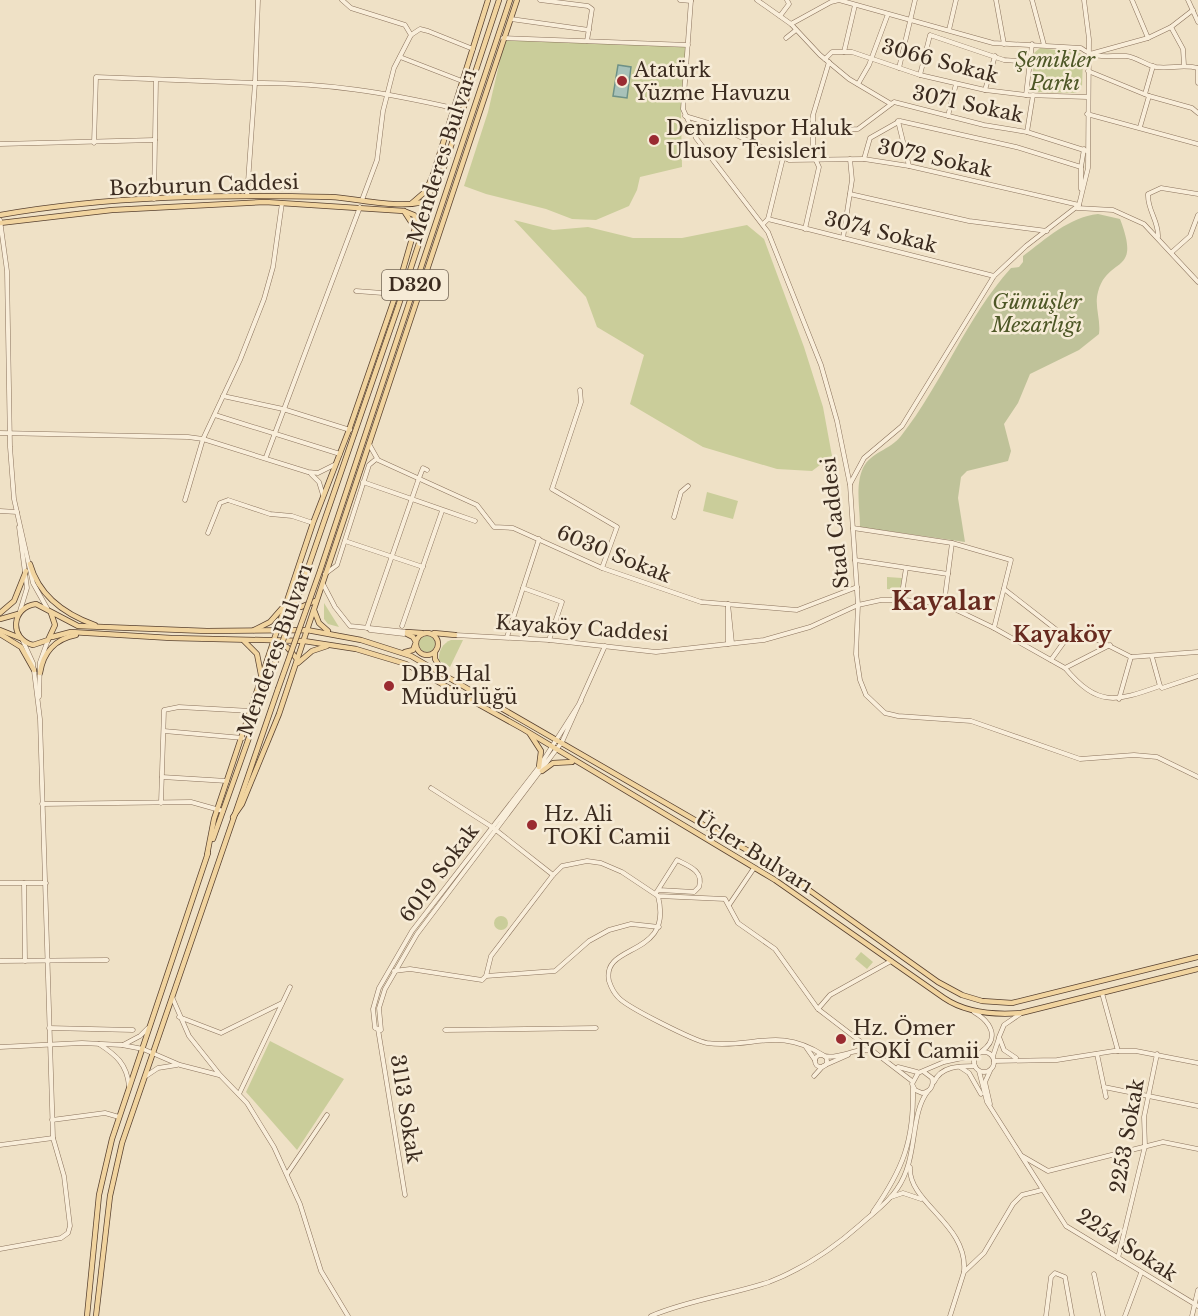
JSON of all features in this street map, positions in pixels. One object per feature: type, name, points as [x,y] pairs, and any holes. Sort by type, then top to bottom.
[{"type":"main road","points":[[409,205],[428,186],[488,0]]},
{"type":"main road","name":"Menderes Bulvarı","points":[[220,810],[308,568],[352,431],[376,371],[499,0]]},
{"type":"main road","name":"Menderes Bulvarı","points":[[96,1316],[110,1196],[122,1143],[233,817],[322,573],[510,0]]},
{"type":"main road","points":[[233,817],[252,781],[295,667],[314,610],[322,573],[361,468],[517,0]]},
{"type":"main road","name":"Bozburun Caddesi","points":[[0,215],[115,201],[247,196],[362,200],[409,205]]},
{"type":"main road","points":[[409,205],[425,202],[434,197]]},
{"type":"main road","name":"Bozburun Caddesi","points":[[0,222],[112,210],[282,203],[404,211]]},
{"type":"main road","points":[[404,211],[414,215],[423,230]]},
{"type":"main road","points":[[87,1316],[99,1195],[119,1117],[207,855],[228,781],[252,711],[265,683],[270,655],[313,523],[352,431],[369,372],[396,294],[415,231],[413,221],[404,211]]},
{"type":"main road","points":[[376,403],[388,385]]},
{"type":"main road","points":[[30,564],[38,583],[57,606],[68,614],[100,627]]},
{"type":"main road","points":[[0,613],[14,601],[26,571]]},
{"type":"main road","points":[[291,592],[293,602],[301,607],[309,606],[316,601]]},
{"type":"main road","points":[[250,632],[270,622],[287,601]]},
{"type":"main road","points":[[0,619],[30,605],[47,608],[55,625],[50,639],[39,644],[0,632]]},
{"type":"main road","points":[[314,610],[319,623],[334,634]]},
{"type":"main road","points":[[19,612],[15,626],[22,639]]},
{"type":"main road","points":[[51,613],[73,624],[100,627]]},
{"type":"main road","name":"Üçler Bulvarı","points":[[100,627],[250,632],[307,630],[334,634],[402,652],[445,673],[778,868],[946,987],[971,999],[1012,1003],[1198,957]]},
{"type":"main road","points":[[0,632],[21,647],[34,670]]},
{"type":"main road","name":"Üçler Bulvarı","points":[[50,639],[63,633],[84,633],[304,641],[356,649],[406,664],[523,729],[754,868],[948,1001],[971,1010],[997,1014],[1021,1013],[1198,969]]},
{"type":"main road","points":[[40,674],[44,656],[51,648],[68,637],[84,633]]},
{"type":"main road","points":[[407,633],[455,635]]},
{"type":"main road","points":[[407,633],[413,637],[417,650],[423,655],[435,652]]},
{"type":"main road","points":[[402,652],[413,650],[420,636],[429,633]]},
{"type":"main road","points":[[429,633],[436,638],[438,645]]},
{"type":"main road","points":[[445,673],[436,662],[435,652],[438,645],[455,635]]},
{"type":"main road","points":[[238,639],[249,644],[257,654],[265,683]]},
{"type":"main road","points":[[295,667],[312,651],[332,645]]},
{"type":"main road","points":[[270,655],[282,647],[287,647],[296,654],[295,667]]},
{"type":"main road","points":[[523,729],[541,751],[541,769],[562,761],[584,767]]},
{"type":"street","points":[[247,196],[258,0]]},
{"type":"street","points":[[342,0],[351,8],[405,25],[411,34]]},
{"type":"street","points":[[540,0],[588,6],[592,12],[587,41]]},
{"type":"street","points":[[680,0],[691,0],[685,116]]},
{"type":"street","points":[[757,0],[765,2],[791,24],[827,60],[858,84],[891,104]]},
{"type":"street","points":[[780,16],[789,4],[788,0]]},
{"type":"street","points":[[791,24],[832,0],[839,0],[1004,44],[1081,48],[1089,55],[1101,58],[1127,56],[1153,66],[1184,65],[1198,68],[1198,83]]},
{"type":"street","points":[[899,68],[915,0]]},
{"type":"street","points":[[949,30],[956,0]]},
{"type":"street","points":[[996,0],[1004,44]]},
{"type":"street","points":[[1032,0],[1044,45]]},
{"type":"street","points":[[850,484],[864,458],[902,426],[994,276],[1026,246],[1078,207],[1088,168],[1086,140],[1089,55],[1084,0]]},
{"type":"street","points":[[1131,0],[1148,38]]},
{"type":"street","points":[[1188,0],[1198,22]]},
{"type":"street","points":[[805,229],[819,167],[812,132],[816,100],[827,60],[832,52],[844,52],[855,5]]},
{"type":"street","points":[[1089,55],[1148,38],[1171,27],[1193,10]]},
{"type":"street","points":[[858,84],[869,65],[888,14]]},
{"type":"street","points":[[511,19],[589,30]]},
{"type":"street","points":[[1171,27],[1183,49],[1184,65]]},
{"type":"street","points":[[362,200],[377,160],[387,93],[411,34],[420,29],[472,49]]},
{"type":"street","points":[[786,38],[796,30]]},
{"type":"street","points":[[920,75],[930,35],[995,56],[1030,62]]},
{"type":"street","points":[[498,36],[505,39],[688,45]]},
{"type":"street","points":[[1026,95],[1032,44]]},
{"type":"street","name":"3066 Sokak","points":[[844,52],[920,75],[985,90],[1026,95],[1087,97]]},
{"type":"street","points":[[985,90],[995,56]]},
{"type":"street","points":[[400,57],[462,81]]},
{"type":"street","points":[[1140,127],[1153,66]]},
{"type":"street","points":[[1088,71],[1147,95],[1197,111]]},
{"type":"street","points":[[94,143],[96,77],[327,84],[387,93],[453,108]]},
{"type":"street","points":[[154,200],[156,80]]},
{"type":"street","points":[[948,116],[956,84]]},
{"type":"street","points":[[1027,132],[1033,95]]},
{"type":"street","name":"3071 Sokak","points":[[812,132],[858,129],[891,104],[1027,132],[1086,150]]},
{"type":"street","points":[[1087,114],[1198,144]]},
{"type":"street","name":"3072 Sokak","points":[[685,116],[715,125],[783,158],[864,159],[909,166],[1078,207],[1113,210],[1143,224],[1158,237],[1198,282]]},
{"type":"street","name":"Stad Caddesi","points":[[685,116],[696,138],[763,224],[781,261],[821,365],[837,421],[850,484],[858,605],[856,654],[860,680],[866,695],[885,713],[914,718],[971,721],[1080,759],[1134,755],[1167,760],[1198,777]]},
{"type":"street","points":[[898,121],[909,166]]},
{"type":"street","points":[[864,159],[870,138],[898,121],[1016,147],[1081,167]]},
{"type":"street","points":[[0,144],[155,140]]},
{"type":"street","points":[[1082,193],[1081,167],[1086,150]]},
{"type":"street","points":[[763,224],[768,219],[783,158]]},
{"type":"street","points":[[843,238],[850,194],[850,159]]},
{"type":"street","points":[[1158,237],[1158,228],[1149,206],[1148,194],[1161,188],[1198,194]]},
{"type":"street","points":[[850,194],[969,221],[1047,231]]},
{"type":"street","points":[[185,500],[203,439],[224,396],[264,298],[273,267],[282,203]]},
{"type":"street","points":[[266,457],[360,207]]},
{"type":"street","points":[[1172,252],[1190,236],[1198,215]]},
{"type":"street","name":"3074 Sokak","points":[[768,219],[994,276]]},
{"type":"street","points":[[0,222],[7,271],[9,433],[26,571],[27,593],[19,612]]},
{"type":"street","points":[[356,291],[396,294]]},
{"type":"street","points":[[369,372],[376,371]]},
{"type":"street","points":[[580,390],[581,402],[552,489],[617,527],[602,568]]},
{"type":"street","points":[[224,396],[283,409],[352,431]]},
{"type":"street","points":[[215,415],[341,454]]},
{"type":"street","points":[[0,433],[203,439],[308,472],[324,472],[338,461]]},
{"type":"street","points":[[369,443],[377,460]]},
{"type":"street","points":[[361,468],[377,460]]},
{"type":"street","points":[[322,573],[336,565],[369,465],[377,460]]},
{"type":"street","name":"6030 Sokak","points":[[377,460],[477,505],[494,527],[513,528],[602,568],[697,601],[797,610],[857,587]]},
{"type":"street","points":[[367,628],[419,478],[423,468],[427,470]]},
{"type":"street","points":[[308,472],[319,482],[323,502]]},
{"type":"street","points":[[363,482],[475,521]]},
{"type":"street","points":[[674,517],[681,492],[688,486]]},
{"type":"street","points":[[208,533],[220,503],[228,500],[270,514],[292,516],[313,523]]},
{"type":"street","points":[[0,511],[17,512]]},
{"type":"street","points":[[402,626],[442,511]]},
{"type":"street","points":[[17,512],[33,583],[47,608]]},
{"type":"street","points":[[853,528],[952,543],[1011,560],[994,628]]},
{"type":"street","points":[[507,637],[539,540]]},
{"type":"street","points":[[345,541],[423,567]]},
{"type":"street","points":[[944,604],[952,543]]},
{"type":"street","points":[[855,561],[948,574]]},
{"type":"street","points":[[901,600],[906,568]]},
{"type":"street","points":[[322,581],[327,595],[346,623],[378,633],[407,633]]},
{"type":"street","points":[[524,588],[562,602],[549,640]]},
{"type":"street","points":[[1004,589],[1067,638]]},
{"type":"street","name":"Kayaköy Caddesi","points":[[455,635],[549,640],[656,652],[791,634],[858,605],[901,600],[944,604],[994,628],[1065,668],[1089,692],[1103,698],[1118,699]]},
{"type":"street","points":[[728,603],[730,643]]},
{"type":"street","points":[[1051,660],[1074,628],[1131,657],[1198,652]]},
{"type":"street","points":[[22,639],[32,660],[39,707]]},
{"type":"street","points":[[0,1249],[61,1238],[68,1233],[70,1227],[64,1176],[53,1138],[49,1044],[46,882],[39,707],[41,658],[50,639]]},
{"type":"street","points":[[1065,668],[1110,645]]},
{"type":"street","name":"6019 Sokak","points":[[378,1029],[379,1008],[394,971],[417,934],[497,831],[555,749],[581,701],[604,646]]},
{"type":"street","points":[[1118,699],[1131,657]]},
{"type":"street","points":[[1152,657],[1160,686]]},
{"type":"street","points":[[1118,699],[1198,676]]},
{"type":"street","points":[[161,803],[164,710],[179,707],[252,711]]},
{"type":"street","points":[[164,731],[243,738]]},
{"type":"street","name":"6019 Sokak","points":[[378,1029],[373,1009],[387,972],[412,931],[492,827],[541,769]]},
{"type":"street","points":[[162,777],[228,781]]},
{"type":"street","points":[[431,788],[492,827],[553,875]]},
{"type":"street","points":[[42,804],[191,802],[220,810]]},
{"type":"street","points":[[658,893],[694,892],[699,887],[700,878],[696,870],[677,860],[658,893],[659,927],[654,937],[620,956],[610,969],[609,981],[619,999],[702,1042],[781,1038],[823,1055],[833,1057],[849,1054]]},
{"type":"street","points":[[387,972],[410,969],[481,981],[486,976],[491,956],[562,866],[587,861],[602,863],[658,893],[714,896],[725,899],[742,927],[775,949],[818,1009],[896,1066],[912,1081]]},
{"type":"street","points":[[729,905],[754,868]]},
{"type":"street","points":[[0,883],[46,882]]},
{"type":"street","points":[[24,883],[25,961]]},
{"type":"street","points":[[486,976],[555,971],[589,941],[609,930],[631,924],[659,927]]},
{"type":"street","points":[[0,961],[107,960]]},
{"type":"street","points":[[818,1009],[830,995],[891,961]]},
{"type":"street","points":[[239,1094],[290,987]]},
{"type":"street","points":[[1102,993],[1118,1051]]},
{"type":"street","points":[[172,997],[189,1036],[220,1075],[239,1094],[261,1125],[287,1175],[310,1232],[321,1271],[348,1316]]},
{"type":"street","points":[[179,1017],[221,1033],[282,1003]]},
{"type":"street","points":[[871,1215],[894,1182],[904,1161],[912,1081],[915,1075],[944,1062],[976,1055],[991,1042],[992,1031],[986,1019],[971,1010]]},
{"type":"street","points":[[976,1055],[975,1066],[979,1071],[991,1070],[999,1037],[1006,1023],[1021,1013]]},
{"type":"street","points":[[122,1045],[140,1036],[149,1027]]},
{"type":"street","points":[[49,1028],[133,1030]]},
{"type":"street","points":[[445,1030],[596,1028]]},
{"type":"street","name":"3113 Sokak","points":[[378,1029],[405,1194]]},
{"type":"street","points":[[999,1037],[1004,1050],[1019,1059]]},
{"type":"street","points":[[0,1047],[98,1043],[122,1045],[143,1049],[180,1065],[220,1075]]},
{"type":"street","points":[[98,1043],[121,1060],[127,1072],[129,1086]]},
{"type":"street","points":[[805,1047],[815,1061],[823,1066]]},
{"type":"street","points":[[823,1066],[864,1049],[880,1055]]},
{"type":"street","points":[[981,1052],[988,1052],[994,1059],[1057,1060],[1118,1051],[1157,1054],[1198,1063]]},
{"type":"street","points":[[1096,1054],[1106,1097]]},
{"type":"street","name":"2253 Sokak","points":[[1118,1258],[1145,1146],[1143,1125],[1157,1054]]},
{"type":"street","points":[[823,1055],[827,1062],[814,1076],[815,1061],[823,1055]]},
{"type":"street","points":[[145,1077],[158,1068],[180,1065]]},
{"type":"street","points":[[896,1066],[923,1072],[932,1078],[932,1085]]},
{"type":"street","points":[[950,1316],[964,1272],[964,1259],[955,1237],[910,1179],[910,1163],[920,1103],[932,1085],[941,1072],[957,1066],[975,1066]]},
{"type":"street","name":"2254 Sokak","points":[[957,1066],[969,1074],[1066,1226],[1196,1306]]},
{"type":"street","name":"2254 Sokak","points":[[991,1070],[986,1078],[986,1088],[993,1110]]},
{"type":"street","name":"2254 Sokak","points":[[979,1071],[987,1102]]},
{"type":"street","points":[[1104,1087],[1198,1106]]},
{"type":"street","points":[[913,1088],[918,1092],[928,1091]]},
{"type":"street","points":[[52,1120],[105,1113],[119,1117]]},
{"type":"street","points":[[287,1175],[327,1115]]},
{"type":"street","points":[[0,1145],[53,1138]]},
{"type":"street","points":[[1022,1156],[1048,1171],[1162,1142],[1198,1149]]},
{"type":"street","points":[[651,1316],[787,1274],[825,1252],[891,1198],[910,1163]]},
{"type":"street","points":[[964,1272],[984,1253],[1017,1199],[1025,1193],[1042,1190]]},
{"type":"street","points":[[891,1198],[911,1194],[927,1202]]},
{"type":"street","points":[[1046,1316],[1051,1277],[1055,1273],[1065,1277],[1072,1316]]},
{"type":"street","points":[[1125,1316],[1141,1273]]},
{"type":"street","points":[[1094,1274],[1103,1316]]},
{"type":"street","points":[[1192,1316],[1198,1290]]},
{"type":"green space","points":[[505,39],[688,45],[681,113],[682,167],[640,177],[637,190],[629,206],[596,220],[572,219],[546,209],[464,186],[488,112]]},
{"type":"green space","name":"Şemikler Parkı","points":[[1040,48],[1080,53],[1083,57],[1082,87],[1076,93],[1035,92],[1032,88],[1034,53]]},
{"type":"green space","name":"Gümüşler Mezarlığı","points":[[1098,214],[1120,219],[1127,249],[1121,263],[1109,273],[1098,292],[1099,334],[1079,350],[1030,374],[1018,403],[1004,424],[1011,451],[1008,461],[967,471],[961,477],[958,498],[965,542],[860,527],[859,489],[863,468],[871,458],[897,441],[916,416],[967,329],[995,287],[1011,268],[1019,267],[1023,262],[1023,256],[1049,236],[1077,219]]},
{"type":"green space","points":[[514,220],[553,230],[588,227],[633,238],[682,238],[747,225],[764,239],[804,347],[823,407],[832,456],[812,471],[777,469],[703,447],[630,404],[644,355],[597,327],[586,297]]},
{"type":"green space","points":[[707,492],[738,501],[733,519],[703,511]]},
{"type":"green space","points":[[887,577],[902,578],[900,590],[887,589]]},
{"type":"green space","points":[[324,603],[339,627],[328,624],[324,619]]},
{"type":"green space","points":[[424,636],[430,636],[435,644],[433,650],[424,652],[419,647],[419,641]]},
{"type":"green space","points":[[451,640],[463,640],[450,667],[439,661],[439,654],[446,643]]},
{"type":"green space","points":[[501,916],[506,918],[508,923],[506,928],[501,930],[496,928],[494,923],[496,918]]},
{"type":"green space","points":[[861,952],[873,962],[867,969],[855,959]]},
{"type":"green space","points":[[270,1041],[344,1079],[297,1150],[246,1092]]},
{"type":"water","name":"Atatürk Yüzme Havuzu","points":[[618,65],[631,67],[627,98],[613,96]]},
{"type":"place","name":"Atatürk Yüzme Havuzu","points":[[622,81]]},
{"type":"place","name":"Denizlispor Haluk Ulusoy Tesisleri","points":[[654,140]]},
{"type":"place","name":"DBB Hal Müdürlüğü","points":[[389,686]]},
{"type":"place","name":"Hz. Ali TOKİ Camii","points":[[532,825]]},
{"type":"place","name":"Hz. Ömer TOKİ Camii","points":[[841,1039]]},
{"type":"district","name":"Kayalar","points":[[943,601]]},
{"type":"district","name":"Kayaköy","points":[[1062,634]]}]
